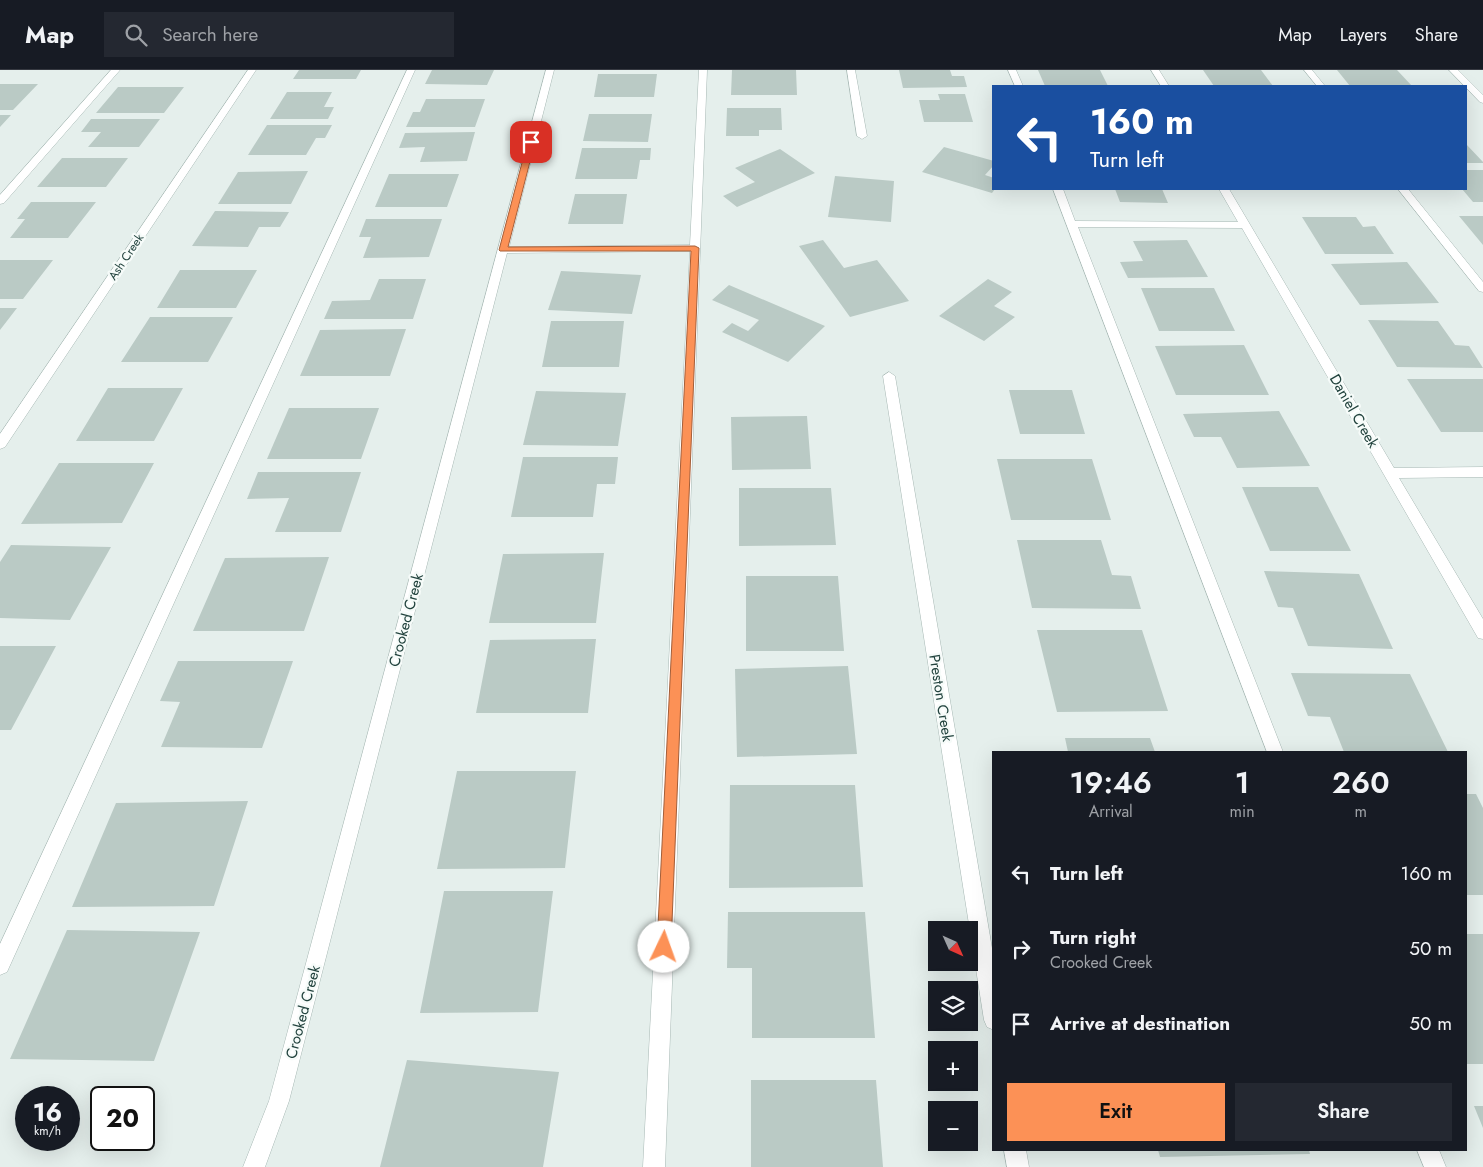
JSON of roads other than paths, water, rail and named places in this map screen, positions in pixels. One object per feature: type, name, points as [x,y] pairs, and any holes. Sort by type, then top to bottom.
[{"type":"street","points":[[0,201],[116,70]]},
{"type":"street","name":"Ash Creek","points":[[0,444],[252,70]]},
{"type":"street","points":[[0,965],[410,70]]},
{"type":"street","name":"Crooked Creek","points":[[254,1167],[280,1102],[550,70]]},
{"type":"street","points":[[654,1167],[703,70]]},
{"type":"street","points":[[851,70],[862,136]]},
{"type":"street","points":[[1012,70],[1018,85]]},
{"type":"street","points":[[1155,70],[1164,85]]},
{"type":"street","points":[[1308,70],[1320,85]]},
{"type":"street","points":[[1453,70],[1483,100]]},
{"type":"street","points":[[1058,190],[1275,751]]},
{"type":"street","name":"Daniel Creek","points":[[1225,190],[1483,633]]},
{"type":"street","points":[[1404,190],[1483,289]]},
{"type":"street","points":[[1072,224],[1245,225]]},
{"type":"street","points":[[503,250],[695,248]]},
{"type":"street","name":"Preston Creek","points":[[889,376],[992,1008]]},
{"type":"street","points":[[1391,473],[1483,472]]},
{"type":"street","points":[[1015,1151],[1018,1167]]},
{"type":"street","points":[[1428,1151],[1435,1167]]}]
